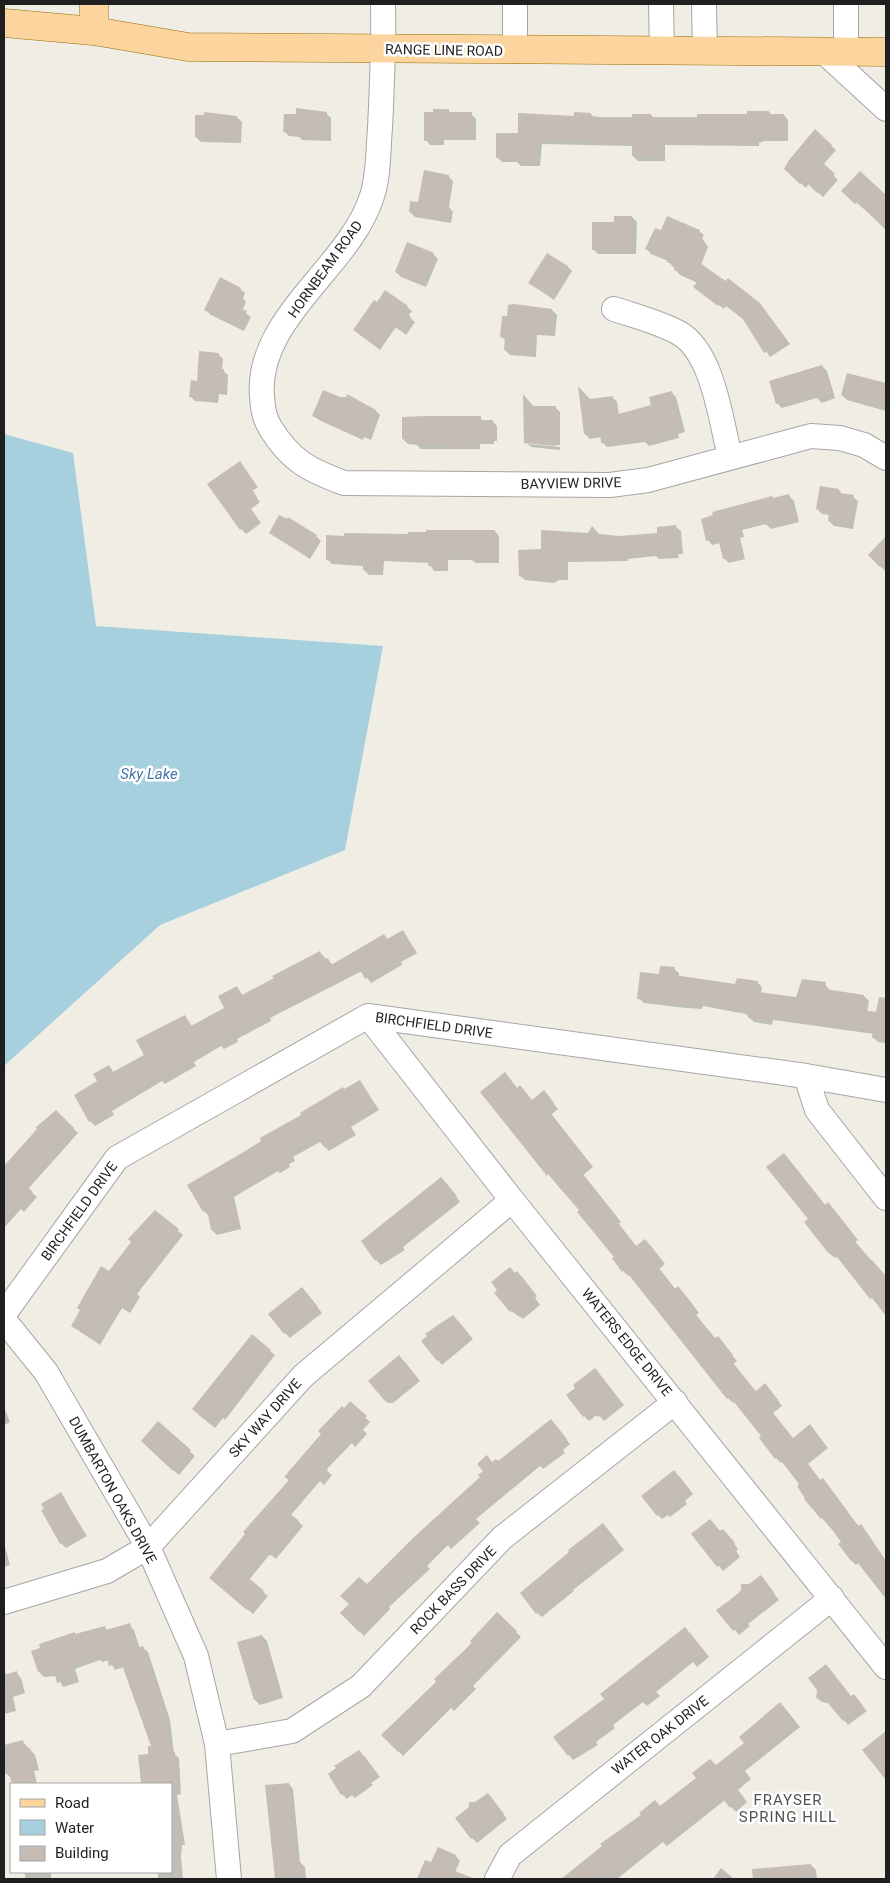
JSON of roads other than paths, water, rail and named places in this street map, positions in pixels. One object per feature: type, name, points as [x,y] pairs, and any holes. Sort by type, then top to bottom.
[{"type":"main road","points":[[94,4],[94,31]]},
{"type":"main road","name":"RANGE LINE ROAD","points":[[4,23],[94,31],[188,47],[515,51],[886,52]]},
{"type":"street","name":"HORNBEAM ROAD","points":[[284,450],[264,418],[261,387],[266,356],[280,330],[358,228],[372,196],[378,164],[384,50],[383,4]]},
{"type":"street","points":[[515,4],[515,51]]},
{"type":"street","points":[[661,4],[662,52]]},
{"type":"street","points":[[704,4],[705,52]]},
{"type":"street","points":[[846,4],[835,52],[886,108]]},
{"type":"street","points":[[614,309],[680,333],[699,352],[707,369],[730,457]]},
{"type":"street","name":"BAYVIEW DRIVE","points":[[284,450],[310,471],[344,483],[610,485],[648,480],[811,436],[840,438],[864,445],[886,458]]},
{"type":"street","name":"BIRCHFIELD DRIVE","points":[[4,1314],[116,1158],[368,1016],[806,1076],[886,1090]]},
{"type":"street","name":"WATERS EDGE DRIVE","points":[[368,1016],[512,1200],[886,1667]]},
{"type":"street","points":[[806,1076],[817,1110],[886,1198]]},
{"type":"street","name":"SKY WAY DRIVE","points":[[4,1602],[107,1571],[148,1547],[303,1376],[512,1200]]},
{"type":"street","name":"DUMBARTON OAKS DRIVE","points":[[4,1320],[46,1372],[148,1547],[196,1656],[217,1744],[229,1879]]},
{"type":"street","name":"ROCK BASS DRIVE","points":[[217,1744],[292,1731],[361,1686],[502,1538],[675,1402]]},
{"type":"street","name":"WATER OAK DRIVE","points":[[497,1879],[510,1855],[832,1598]]},
{"type":"water","name":"Sky Lake","points":[[4,434],[73,453],[96,626],[383,646],[345,850],[160,925],[4,1066]]},
{"type":"district","name":"FRAYSER SPRING HILL","points":[[788,1808]]}]
